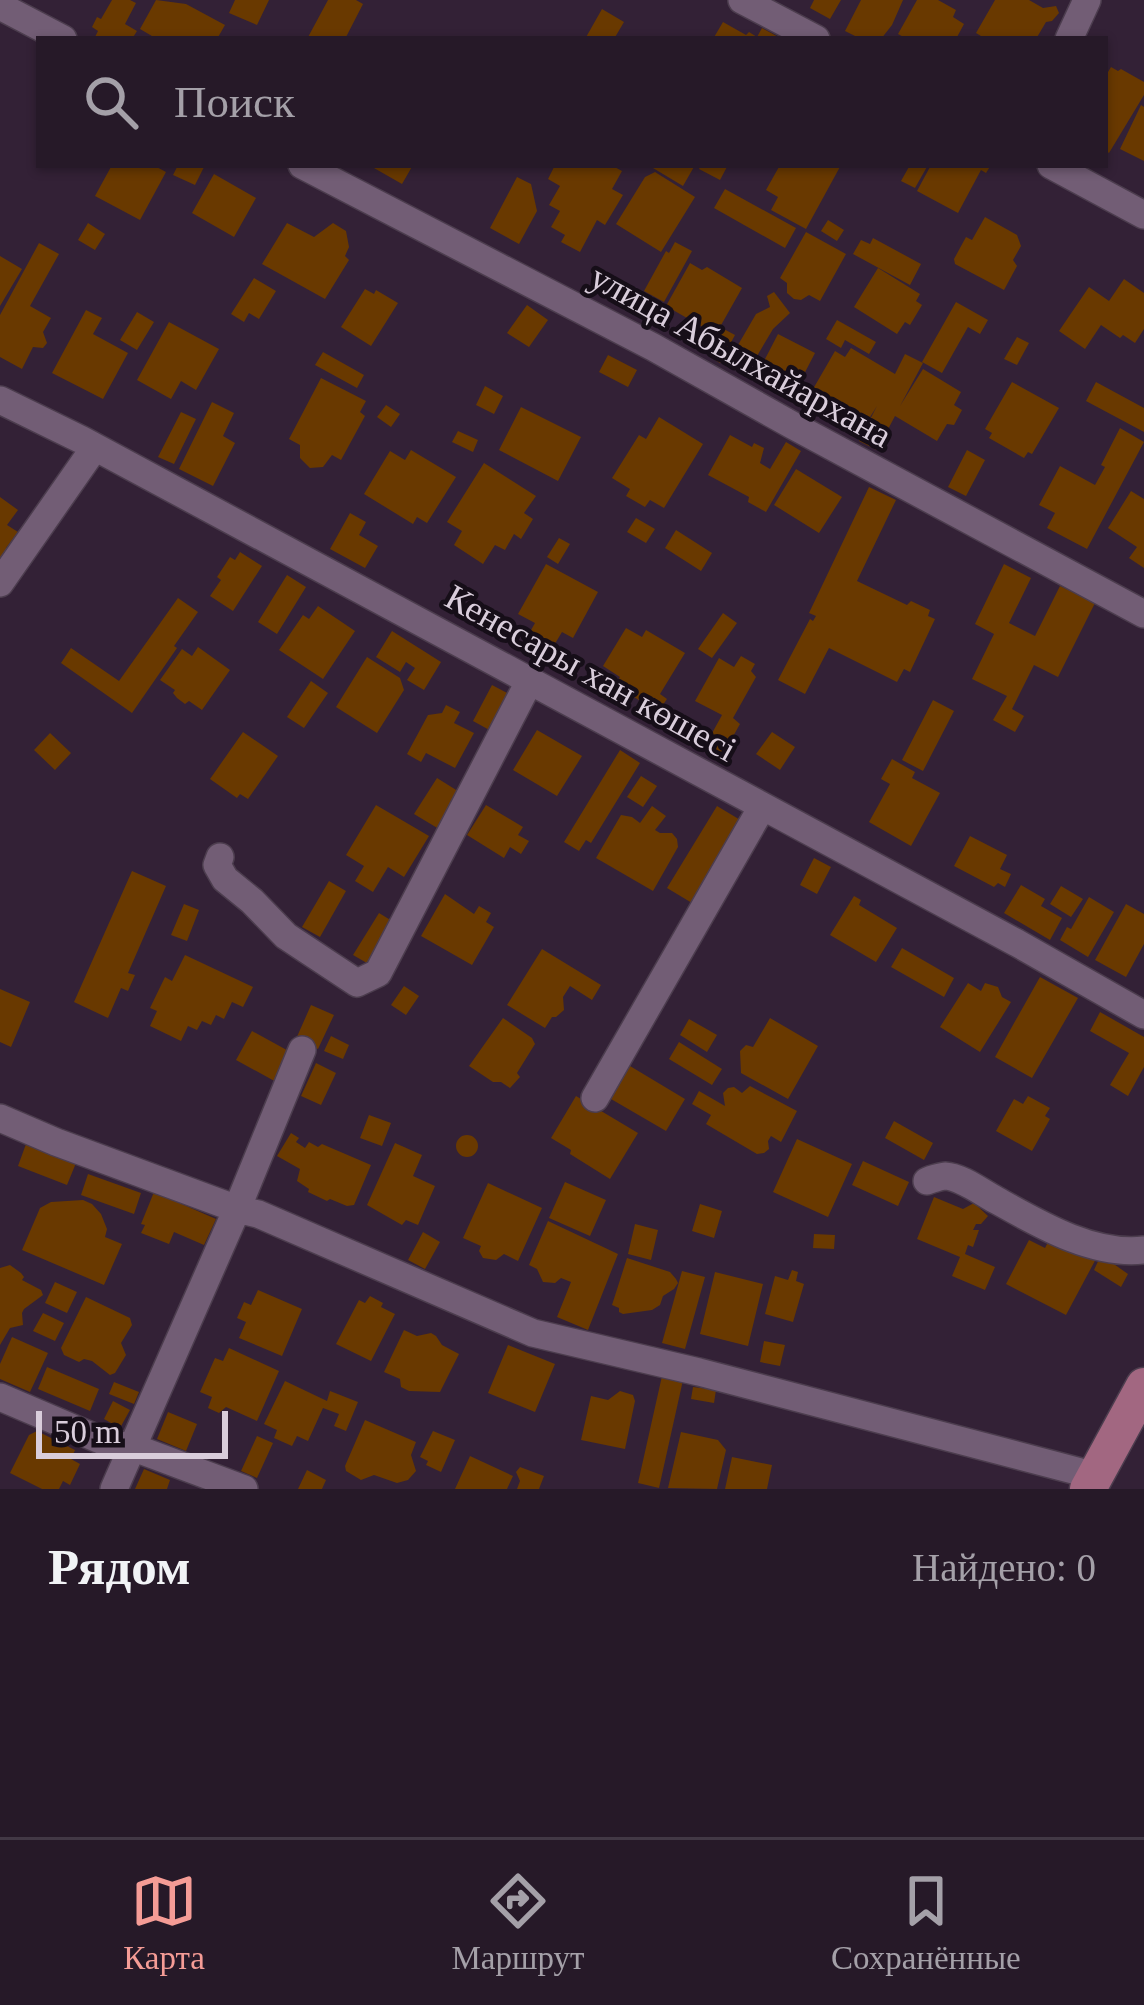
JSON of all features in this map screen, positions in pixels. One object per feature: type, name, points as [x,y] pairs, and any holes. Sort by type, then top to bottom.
[{"type":"main road","points":[[1092,1482],[1144,1387]]},
{"type":"street","points":[[742,0],[811,36]]},
{"type":"street","points":[[1070,36],[1087,0]]},
{"type":"street","points":[[0,6],[57,36]]},
{"type":"street","name":"улица Абылхайархана","points":[[308,168],[653,347],[1144,614]]},
{"type":"street","points":[[1057,168],[1144,215]]},
{"type":"street","name":"Кенесары хан көшесі","points":[[0,400],[530,680],[1144,1016]]},
{"type":"street","points":[[0,583],[95,447]]},
{"type":"street","points":[[220,857],[217,865],[224,879],[286,936],[357,983],[378,973],[530,680]]},
{"type":"street","points":[[595,1099],[762,807]]},
{"type":"street","points":[[114,1489],[302,1050]]},
{"type":"street","points":[[0,1118],[257,1214],[533,1333],[699,1372],[1092,1482]]},
{"type":"street","points":[[927,1181],[944,1176],[1081,1239],[1125,1252],[1144,1250]]},
{"type":"street","points":[[0,1397],[110,1444],[132,1447],[244,1489]]},
{"type":"building","points":[[112,0],[136,3],[125,24],[137,31],[134,36],[96,36],[98,31],[92,27],[97,17],[101,19]]},
{"type":"building","points":[[156,0],[186,4],[225,25],[219,36],[152,36],[140,29]]},
{"type":"building","points":[[235,0],[269,0],[257,25],[229,13]]},
{"type":"building","points":[[328,0],[363,4],[347,36],[309,36]]},
{"type":"building","points":[[814,0],[841,0],[830,19],[810,8]]},
{"type":"building","points":[[861,0],[903,0],[883,36],[855,36],[845,31]]},
{"type":"building","points":[[917,0],[938,0],[956,10],[953,17],[964,24],[958,36],[898,34]]},
{"type":"building","points":[[995,0],[1029,0],[1043,8],[1056,6],[1059,13],[1038,36],[976,33]]},
{"type":"building","points":[[602,9],[624,22],[616,36],[587,36]]},
{"type":"building","points":[[723,22],[755,36],[715,36]]},
{"type":"building","points":[[1111,67],[1121,69],[1144,82],[1144,95],[1109,153],[1108,152]]},
{"type":"building","points":[[1141,105],[1144,107],[1144,161],[1120,149]]},
{"type":"building","points":[[110,168],[166,172],[140,220],[95,196]]},
{"type":"building","points":[[176,168],[204,168],[195,185],[173,175]]},
{"type":"building","points":[[374,168],[411,168],[402,184]]},
{"type":"building","points":[[554,168],[622,171],[612,189],[623,195],[605,225],[597,220],[580,252],[561,242],[565,235],[551,227],[560,211],[549,205],[560,186],[548,179]]},
{"type":"building","points":[[653,168],[693,168],[683,186]]},
{"type":"building","points":[[700,168],[726,168],[720,180]]},
{"type":"building","points":[[778,168],[839,168],[806,229],[771,210],[778,197],[766,190]]},
{"type":"building","points":[[908,168],[926,168],[915,188],[901,181]]},
{"type":"building","points":[[929,168],[989,168],[986,173],[981,170],[958,213],[917,191]]},
{"type":"building","points":[[655,172],[695,197],[661,252],[616,224],[645,177]]},
{"type":"building","points":[[214,174],[256,198],[234,237],[192,213]]},
{"type":"building","points":[[517,177],[531,184],[537,211],[519,244],[490,228]]},
{"type":"building","points":[[725,189],[796,228],[785,248],[714,208]]},
{"type":"building","points":[[985,217],[1017,235],[1021,246],[1004,290],[955,264],[966,237],[972,240]]},
{"type":"building","points":[[828,220],[844,230],[837,241],[821,231]]},
{"type":"building","points":[[88,223],[105,234],[95,250],[78,240]]},
{"type":"building","points":[[287,223],[314,237],[333,223],[346,231],[349,260],[325,299],[262,264]]},
{"type":"building","points":[[806,232],[846,254],[820,301],[809,295],[794,299],[780,278]]},
{"type":"building","points":[[873,238],[921,264],[910,285],[853,254],[861,240],[870,244]]},
{"type":"building","points":[[675,242],[692,251],[664,302],[644,291]]},
{"type":"building","points":[[39,243],[59,254],[30,306],[51,318],[43,332],[47,343],[43,348],[33,347],[22,369],[0,357],[0,315]]},
{"type":"building","points":[[0,256],[22,269],[0,306]]},
{"type":"building","points":[[690,263],[702,270],[707,267],[742,288],[720,327],[735,335],[720,363],[709,356],[720,337],[666,306]]},
{"type":"building","points":[[878,268],[920,294],[916,301],[922,305],[910,325],[905,322],[897,334],[854,307]]},
{"type":"building","points":[[254,278],[276,291],[259,319],[249,313],[244,322],[231,314]]},
{"type":"building","points":[[1124,279],[1144,293],[1144,329],[1135,343],[1101,325],[1085,349],[1059,331],[1089,287],[1109,301]]},
{"type":"building","points":[[365,289],[398,303],[371,346],[341,327]]},
{"type":"building","points":[[774,292],[790,313],[773,329],[757,356],[738,345],[756,314],[770,307],[767,296]]},
{"type":"building","points":[[956,302],[988,320],[980,334],[968,327],[942,373],[922,362]]},
{"type":"building","points":[[527,305],[548,320],[529,347],[507,333]]},
{"type":"building","points":[[86,310],[102,318],[93,334],[128,353],[103,399],[52,373]]},
{"type":"building","points":[[137,312],[154,322],[137,350],[120,340]]},
{"type":"building","points":[[837,320],[876,342],[869,354],[845,340],[841,348],[826,339]]},
{"type":"building","points":[[169,322],[219,349],[196,390],[181,381],[171,399],[137,380]]},
{"type":"building","points":[[778,334],[815,353],[801,380],[782,370],[779,377],[769,372],[772,366],[764,361]]},
{"type":"building","points":[[1017,337],[1029,343],[1017,365],[1004,359]]},
{"type":"building","points":[[851,348],[895,374],[905,354],[923,363],[900,406],[923,369],[961,392],[954,405],[962,410],[954,425],[947,424],[937,441],[895,416],[877,450],[859,441],[877,406],[860,433],[840,421],[847,408],[813,389],[835,351],[845,357]]},
{"type":"building","points":[[323,352],[364,375],[357,388],[315,365]]},
{"type":"building","points":[[608,355],[637,370],[628,387],[599,372]]},
{"type":"building","points":[[321,378],[366,401],[360,412],[365,416],[341,460],[332,455],[323,467],[310,468],[300,458],[300,445],[289,439]]},
{"type":"building","points":[[1012,382],[1059,408],[1032,454],[1024,458],[989,438],[992,433],[985,429]]},
{"type":"building","points":[[1096,382],[1144,408],[1144,432],[1086,401]]},
{"type":"building","points":[[485,386],[503,396],[494,414],[476,405]]},
{"type":"building","points":[[212,402],[234,413],[223,436],[235,443],[213,486],[179,469]]},
{"type":"building","points":[[386,405],[400,414],[391,427],[377,417]]},
{"type":"building","points":[[521,407],[581,437],[558,481],[499,450]]},
{"type":"building","points":[[181,412],[196,419],[174,464],[158,457]]},
{"type":"building","points":[[659,417],[703,444],[664,508],[650,500],[645,507],[626,496],[630,489],[612,478],[639,435],[646,439]]},
{"type":"building","points":[[1120,428],[1144,442],[1087,549],[1047,528],[1055,513],[1039,505],[1060,466],[1095,485]]},
{"type":"building","points":[[458,431],[478,440],[473,452],[452,442]]},
{"type":"building","points":[[730,435],[764,448],[760,463],[770,469],[786,442],[801,451],[766,512],[708,475]]},
{"type":"building","points":[[411,450],[456,477],[427,523],[417,517],[413,524],[364,494],[390,451],[405,460]]},
{"type":"building","points":[[967,450],[985,460],[966,496],[948,487]]},
{"type":"building","points":[[484,463],[536,496],[524,513],[533,519],[521,539],[514,534],[505,550],[495,545],[483,564],[454,545],[462,531],[447,522]]},
{"type":"building","points":[[796,469],[842,497],[819,533],[774,505]]},
{"type":"building","points":[[869,487],[896,500],[857,581],[907,605],[911,601],[930,610],[928,616],[935,619],[910,672],[904,669],[897,682],[829,648],[805,694],[778,680],[810,619],[816,616],[809,613]]},
{"type":"building","points":[[1131,491],[1144,499],[1144,568],[1129,558],[1137,547],[1108,528]]},
{"type":"building","points":[[0,497],[18,510],[7,525],[18,532],[6,548],[14,554],[0,564]]},
{"type":"building","points":[[350,513],[366,522],[359,535],[378,546],[365,568],[330,549]]},
{"type":"building","points":[[636,518],[655,529],[646,543],[627,532]]},
{"type":"building","points":[[676,530],[712,553],[701,571],[665,548]]},
{"type":"building","points":[[559,538],[570,544],[558,564],[547,557]]},
{"type":"building","points":[[240,552],[262,566],[233,611],[210,596],[230,557],[235,560]]},
{"type":"building","points":[[546,564],[598,592],[573,638],[562,632],[550,652],[526,639],[535,623],[518,614]]},
{"type":"building","points":[[1004,564],[1031,578],[1009,623],[1035,636],[1060,586],[1095,603],[1058,677],[1034,665],[1012,709],[1024,716],[1015,732],[993,720],[1007,696],[972,679],[994,634],[975,624]]},
{"type":"building","points":[[287,575],[306,587],[277,634],[258,622]]},
{"type":"building","points":[[178,598],[198,612],[132,713],[61,663],[71,648],[119,681]]},
{"type":"building","points":[[318,606],[355,631],[323,679],[279,650],[303,615],[309,619]]},
{"type":"building","points":[[723,613],[737,623],[712,658],[698,649]]},
{"type":"building","points":[[626,628],[642,637],[646,630],[685,653],[660,694],[667,699],[658,712],[615,685],[620,677],[603,666]]},
{"type":"building","points":[[392,631],[441,662],[424,690],[407,680],[415,668],[406,662],[400,672],[376,657]]},
{"type":"building","points":[[198,647],[230,670],[202,710],[189,701],[185,704],[160,680],[182,649],[192,656]]},
{"type":"building","points":[[741,656],[755,664],[751,671],[756,677],[733,718],[740,724],[722,756],[705,746],[722,715],[695,701],[719,658],[734,667]]},
{"type":"building","points":[[367,657],[400,678],[404,690],[377,733],[336,707]]},
{"type":"building","points":[[311,681],[328,693],[304,728],[287,717]]},
{"type":"building","points":[[492,685],[513,696],[493,732],[473,721]]},
{"type":"building","points":[[933,700],[954,711],[923,771],[902,760]]},
{"type":"building","points":[[446,705],[460,712],[454,723],[474,733],[455,768],[426,753],[421,762],[407,754],[428,715],[442,713]]},
{"type":"building","points":[[537,730],[582,756],[557,796],[513,770]]},
{"type":"building","points":[[243,732],[278,756],[248,799],[240,794],[237,798],[210,779]]},
{"type":"building","points":[[772,732],[795,747],[780,770],[756,754]]},
{"type":"building","points":[[50,733],[71,753],[55,770],[34,750]]},
{"type":"building","points":[[620,750],[640,763],[591,843],[586,840],[579,851],[564,842]]},
{"type":"building","points":[[892,759],[915,772],[912,778],[940,793],[911,846],[869,822],[890,784],[881,779]]},
{"type":"building","points":[[641,776],[657,786],[643,807],[627,797]]},
{"type":"building","points":[[437,778],[461,793],[439,829],[414,814]]},
{"type":"building","points":[[376,805],[429,836],[404,877],[388,867],[373,892],[355,881],[364,866],[346,855]]},
{"type":"building","points":[[486,805],[523,827],[518,835],[529,841],[521,854],[510,847],[504,858],[467,835]]},
{"type":"building","points":[[652,806],[666,816],[655,830],[672,833],[678,847],[653,891],[596,858],[621,815],[640,823]]},
{"type":"building","points":[[717,806],[742,821],[692,903],[667,888]]},
{"type":"building","points":[[970,836],[1007,855],[1000,869],[1011,874],[1005,887],[998,883],[994,887],[954,866]]},
{"type":"building","points":[[814,858],[831,867],[817,894],[800,885]]},
{"type":"building","points":[[132,871],[166,886],[128,973],[135,975],[128,991],[121,988],[108,1018],[74,1002]]},
{"type":"building","points":[[329,881],[346,891],[320,937],[302,927]]},
{"type":"building","points":[[1021,885],[1045,899],[1041,906],[1062,918],[1050,940],[1004,913]]},
{"type":"building","points":[[1061,886],[1083,899],[1071,917],[1050,904]]},
{"type":"building","points":[[445,894],[474,914],[479,906],[491,913],[486,922],[494,927],[472,965],[421,936]]},
{"type":"building","points":[[854,896],[861,900],[859,905],[897,928],[876,962],[830,935]]},
{"type":"building","points":[[1089,897],[1114,912],[1088,957],[1060,940]]},
{"type":"building","points":[[184,904],[199,910],[187,941],[171,935]]},
{"type":"building","points":[[1126,904],[1144,914],[1144,944],[1126,977],[1095,960]]},
{"type":"building","points":[[379,913],[397,924],[372,966],[353,955]]},
{"type":"building","points":[[902,948],[954,978],[944,997],[891,967]]},
{"type":"building","points":[[542,949],[601,985],[592,1000],[570,986],[563,997],[564,1010],[545,1028],[507,1005]]},
{"type":"building","points":[[185,955],[253,987],[243,1007],[232,1002],[224,1019],[216,1015],[211,1025],[202,1021],[197,1030],[188,1026],[181,1041],[150,1026],[157,1011],[150,1008],[165,977],[172,981]]},
{"type":"building","points":[[1040,977],[1078,998],[1032,1078],[995,1057]]},
{"type":"building","points":[[968,983],[981,991],[985,983],[998,987],[1011,1002],[980,1052],[940,1027]]},
{"type":"building","points":[[404,986],[419,996],[406,1015],[391,1005]]},
{"type":"building","points":[[0,989],[30,1002],[11,1047],[0,1042]]},
{"type":"building","points":[[311,1005],[334,1015],[318,1049],[296,1039]]},
{"type":"building","points":[[1100,1012],[1144,1037],[1144,1067],[1128,1096],[1110,1085],[1129,1053],[1090,1031]]},
{"type":"building","points":[[503,1018],[535,1044],[510,1088],[469,1066]]},
{"type":"building","points":[[770,1018],[818,1046],[788,1099],[741,1073],[740,1051],[746,1045],[753,1047]]},
{"type":"building","points":[[689,1019],[717,1035],[707,1052],[680,1035]]},
{"type":"building","points":[[252,1031],[294,1054],[278,1083],[236,1060]]},
{"type":"building","points":[[331,1036],[349,1045],[343,1059],[324,1051]]},
{"type":"building","points":[[679,1042],[722,1069],[712,1085],[669,1059]]},
{"type":"building","points":[[316,1063],[336,1073],[321,1105],[301,1096]]},
{"type":"building","points":[[630,1066],[685,1099],[666,1131],[611,1099]]},
{"type":"building","points":[[750,1086],[797,1111],[781,1142],[771,1136],[764,1153],[757,1154],[706,1124],[711,1115],[692,1104],[699,1091],[725,1106],[723,1093],[728,1088],[742,1093]]},
{"type":"building","points":[[576,1096],[638,1133],[610,1179],[551,1138]]},
{"type":"building","points":[[1028,1096],[1050,1108],[1045,1116],[1050,1119],[1032,1151],[996,1131],[1014,1099],[1023,1104]]},
{"type":"building","points":[[369,1115],[391,1123],[382,1146],[360,1138]]},
{"type":"building","points":[[894,1121],[933,1143],[924,1160],[885,1138]]},
{"type":"building","points":[[291,1133],[305,1148],[309,1142],[322,1144],[371,1165],[354,1205],[327,1201],[297,1181],[300,1169],[277,1156]]},
{"type":"building","points":[[467,1135],[478,1146],[467,1157],[456,1146]]},
{"type":"building","points":[[797,1139],[852,1164],[828,1217],[773,1192]]},
{"type":"building","points":[[395,1143],[422,1155],[413,1176],[435,1186],[418,1225],[406,1220],[402,1225],[367,1205]]},
{"type":"building","points":[[26,1144],[76,1163],[67,1185],[18,1166]]},
{"type":"building","points":[[863,1161],[909,1182],[898,1206],[852,1185]]},
{"type":"building","points":[[88,1174],[141,1193],[134,1214],[81,1195]]},
{"type":"building","points":[[565,1182],[606,1200],[590,1236],[549,1218]]},
{"type":"building","points":[[488,1183],[542,1208],[518,1261],[504,1254],[496,1260],[483,1258],[481,1246],[463,1238]]},
{"type":"building","points":[[154,1192],[216,1219],[204,1245],[174,1232],[169,1244],[141,1233]]},
{"type":"building","points":[[934,1197],[963,1209],[974,1203],[988,1216],[976,1224],[973,1230],[979,1230],[973,1247],[968,1245],[965,1254],[995,1267],[985,1290],[952,1276],[960,1257],[917,1239]]},
{"type":"building","points":[[83,1200],[101,1214],[105,1237],[122,1244],[104,1285],[22,1250],[40,1208],[51,1202]]},
{"type":"building","points":[[700,1204],[722,1211],[714,1238],[692,1231]]},
{"type":"building","points":[[548,1221],[618,1254],[588,1330],[557,1317],[571,1282],[561,1278],[543,1282],[537,1269],[529,1265]]},
{"type":"building","points":[[635,1224],[658,1230],[651,1260],[628,1254]]},
{"type":"building","points":[[423,1232],[440,1242],[425,1269],[408,1260]]},
{"type":"building","points":[[814,1234],[835,1235],[834,1249],[813,1248]]},
{"type":"building","points":[[1052,1234],[1097,1257],[1066,1315],[1006,1284],[1029,1240],[1045,1248]]},
{"type":"building","points":[[1101,1255],[1128,1274],[1121,1287],[1094,1270]]},
{"type":"building","points":[[627,1258],[670,1272],[678,1283],[652,1310],[623,1314],[612,1305]]},
{"type":"building","points":[[10,1265],[43,1295],[24,1309],[23,1325],[10,1328],[0,1345],[0,1268]]},
{"type":"building","points":[[792,1270],[798,1272],[796,1281],[804,1284],[793,1322],[765,1314],[775,1276],[788,1280]]},
{"type":"building","points":[[682,1271],[705,1277],[685,1349],[662,1343]]},
{"type":"building","points":[[715,1272],[763,1284],[748,1346],[700,1334]]},
{"type":"building","points":[[55,1282],[77,1292],[67,1313],[45,1303]]},
{"type":"building","points":[[258,1290],[302,1309],[282,1356],[239,1338],[246,1322],[237,1318],[244,1302],[251,1305]]},
{"type":"building","points":[[370,1296],[395,1314],[371,1361],[336,1344],[359,1300],[365,1303]]},
{"type":"building","points":[[86,1297],[130,1318],[132,1325],[121,1343],[126,1355],[110,1375],[92,1361],[79,1362],[64,1355],[61,1348]]},
{"type":"building","points":[[43,1313],[64,1323],[55,1341],[33,1331]]},
{"type":"building","points":[[404,1330],[417,1336],[431,1333],[459,1354],[440,1392],[409,1391],[401,1387],[400,1379],[384,1372]]},
{"type":"building","points":[[12,1337],[48,1353],[30,1392],[0,1379],[0,1364]]},
{"type":"building","points":[[764,1341],[785,1345],[780,1366],[760,1362]]},
{"type":"building","points":[[508,1345],[555,1364],[535,1412],[488,1393]]},
{"type":"building","points":[[229,1348],[279,1371],[257,1421],[226,1407],[219,1413],[208,1408],[212,1397],[200,1392],[215,1358],[223,1361]]},
{"type":"building","points":[[47,1367],[99,1389],[90,1411],[38,1389]]},
{"type":"building","points":[[662,1376],[683,1380],[659,1488],[638,1483]]},
{"type":"building","points":[[285,1381],[327,1401],[330,1391],[358,1402],[346,1431],[334,1426],[339,1414],[323,1408],[308,1441],[297,1436],[292,1446],[274,1438],[277,1430],[264,1424]]},
{"type":"building","points":[[114,1382],[139,1392],[134,1404],[109,1394]]},
{"type":"building","points":[[693,1387],[716,1390],[714,1403],[691,1399]]},
{"type":"building","points":[[620,1391],[633,1395],[635,1401],[625,1449],[581,1440],[591,1396],[608,1400]]},
{"type":"building","points":[[113,1401],[130,1410],[120,1428],[104,1419]]},
{"type":"building","points":[[168,1412],[197,1424],[186,1451],[157,1439]]},
{"type":"building","points":[[365,1420],[416,1442],[411,1455],[416,1471],[408,1480],[397,1483],[374,1475],[361,1480],[346,1471]]},
{"type":"building","points":[[37,1431],[75,1450],[71,1459],[80,1464],[70,1485],[63,1481],[59,1489],[42,1489],[10,1473],[29,1435]]},
{"type":"building","points":[[433,1431],[455,1440],[441,1472],[420,1457]]},
{"type":"building","points":[[681,1432],[718,1440],[726,1450],[717,1489],[668,1488]]},
{"type":"building","points":[[257,1436],[273,1443],[257,1478],[241,1471]]},
{"type":"building","points":[[470,1456],[513,1476],[507,1489],[455,1489]]},
{"type":"building","points":[[732,1457],[772,1465],[767,1489],[725,1489]]},
{"type":"building","points":[[520,1467],[544,1476],[539,1489],[517,1489]]},
{"type":"building","points":[[144,1469],[170,1480],[167,1489],[135,1489]]},
{"type":"building","points":[[307,1470],[326,1480],[322,1489],[298,1489]]}]
